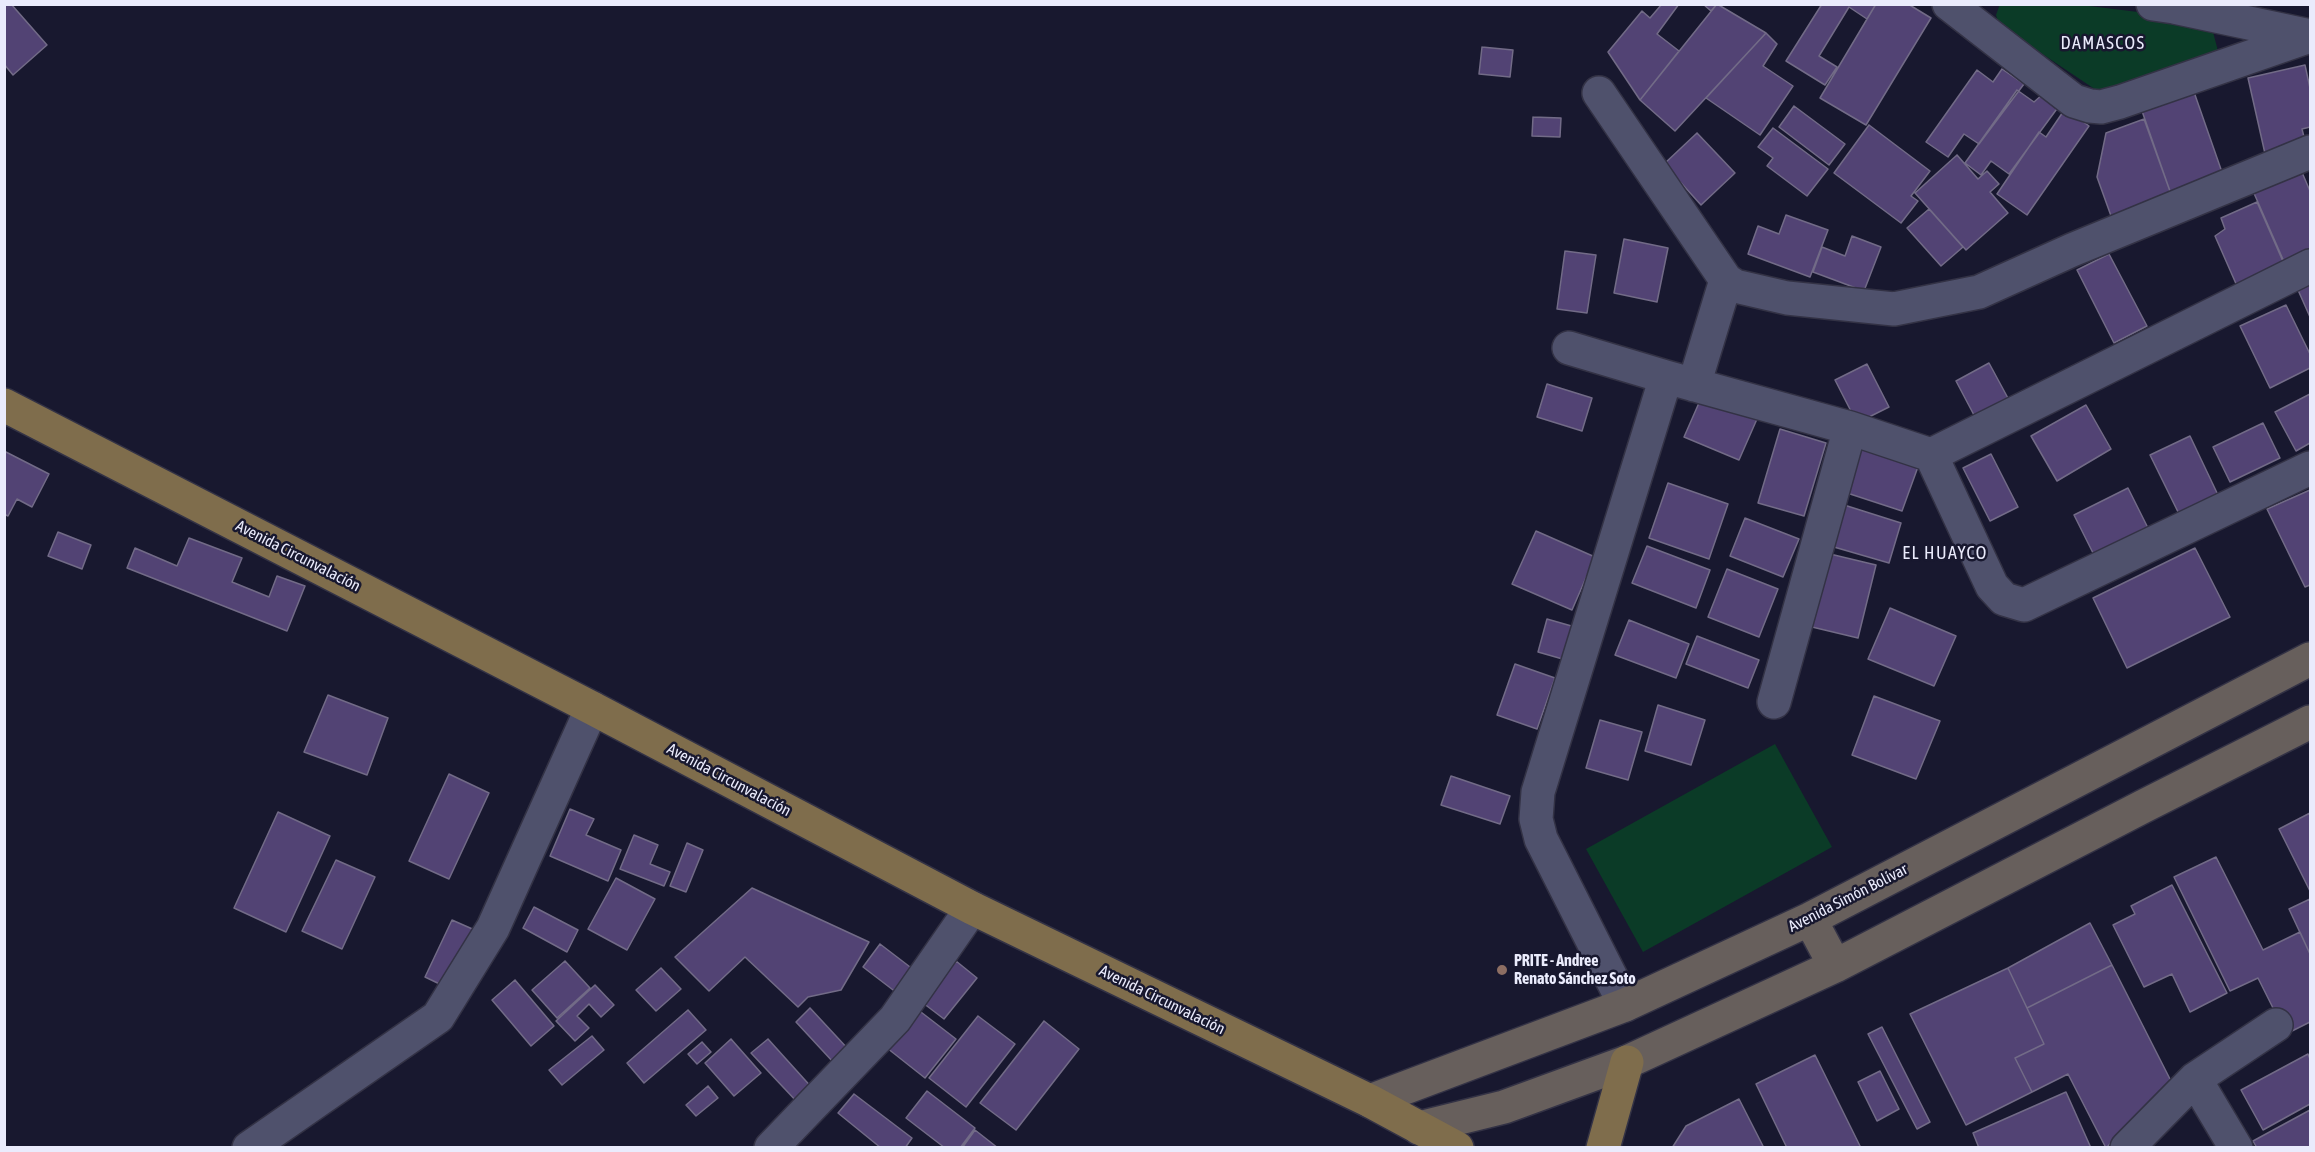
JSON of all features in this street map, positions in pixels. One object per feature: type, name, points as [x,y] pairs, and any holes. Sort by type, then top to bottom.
[{"type":"main road","name":"Avenida Circunvalación","points":[[4,405],[592,708],[972,908],[1370,1101],[1458,1148]]},
{"type":"main road","name":"Avenida Simón Bolívar","points":[[1370,1101],[1625,1005],[1810,919],[2089,776],[2310,658]]},
{"type":"main road","points":[[1419,1128],[1504,1107],[1627,1062],[1835,966],[2310,722]]},
{"type":"main road","points":[[2089,776],[2113,822]]},
{"type":"main road","points":[[1810,919],[1835,966]]},
{"type":"main road","points":[[1603,1148],[1627,1062]]},
{"type":"street","points":[[1949,4],[2074,100],[2101,107],[2310,36],[2154,4]]},
{"type":"street","points":[[1599,93],[1726,280],[1735,286],[1787,298],[1894,309],[1979,292],[2072,250],[2310,152]]},
{"type":"street","points":[[1569,348],[1850,428],[1931,455],[2310,266]]},
{"type":"street","points":[[1625,1005],[1551,862],[1541,838],[1536,819],[1538,792],[1557,727],[1680,381],[1726,280]]},
{"type":"street","points":[[1774,702],[1850,428]]},
{"type":"street","points":[[1931,455],[1992,586],[2004,599],[2024,605],[2310,468]]},
{"type":"street","points":[[249,1148],[438,1017],[492,928],[592,708]]},
{"type":"street","points":[[771,1148],[895,1019],[972,908]]},
{"type":"street","points":[[2127,1148],[2195,1078],[2276,1025]]},
{"type":"street","points":[[2195,1078],[2236,1148]]},
{"type":"green space","points":[[2000,4],[2073,4],[2138,12],[2202,27],[2213,32],[2218,51],[2111,100],[1999,25],[1996,15]]},
{"type":"green space","points":[[1775,744],[1832,847],[1643,952],[1586,849]]},
{"type":"building","points":[[4,4],[11,4],[47,45],[13,75],[4,64]]},
{"type":"building","points":[[1662,4],[1679,4],[1657,34],[1679,51],[1640,100],[1608,52],[1642,11],[1650,18]]},
{"type":"building","points":[[1703,4],[1717,4],[1711,11]]},
{"type":"building","points":[[1717,4],[1766,33],[1675,131],[1640,100]]},
{"type":"building","points":[[1822,4],[1876,4],[1867,19],[1849,7],[1819,56],[1837,67],[1825,85],[1786,61]]},
{"type":"building","points":[[1876,4],[1908,4],[1931,18],[1866,125],[1820,98]]},
{"type":"building","points":[[1766,33],[1777,44],[1763,66],[1793,86],[1760,135],[1706,98]]},
{"type":"building","points":[[1482,47],[1513,50],[1510,77],[1479,74]]},
{"type":"building","points":[[2305,65],[2310,88],[2310,127],[2302,129],[2305,141],[2266,158],[2248,78]]},
{"type":"building","points":[[2002,69],[2024,84],[1979,144],[1964,134],[1948,157],[1926,142],[1977,70],[1993,82]]},
{"type":"building","points":[[2017,90],[2034,102],[2043,94],[2059,106],[2009,174],[1991,161],[1981,175],[1965,163]]},
{"type":"building","points":[[2194,92],[2223,175],[2171,194],[2142,111]]},
{"type":"building","points":[[1794,106],[1845,144],[1829,165],[1779,127]]},
{"type":"building","points":[[2065,109],[2089,126],[2027,215],[1997,194],[2039,132],[2046,137]]},
{"type":"building","points":[[1533,117],[1561,118],[1560,137],[1532,136]]},
{"type":"building","points":[[2144,119],[2171,194],[2115,227],[2097,177],[2106,133]]},
{"type":"building","points":[[1869,125],[1930,171],[1911,196],[1918,201],[1901,223],[1834,173]]},
{"type":"building","points":[[1773,128],[1828,169],[1807,196],[1767,166],[1773,158],[1758,147]]},
{"type":"building","points":[[1697,133],[1735,173],[1701,205],[1664,164]]},
{"type":"building","points":[[1957,155],[1978,179],[1987,171],[1999,184],[1990,192],[2008,213],[1966,250],[1915,193]]},
{"type":"building","points":[[2301,170],[2310,191],[2310,253],[2285,264],[2253,191]]},
{"type":"building","points":[[2257,202],[2285,266],[2237,286],[2215,236],[2225,229],[2221,218]]},
{"type":"building","points":[[1929,209],[1963,247],[1941,266],[1907,228]]},
{"type":"building","points":[[1786,215],[1828,230],[1810,277],[1748,254],[1758,226],[1779,234]]},
{"type":"building","points":[[1852,236],[1881,247],[1864,291],[1813,272],[1822,247],[1845,256]]},
{"type":"building","points":[[1624,239],[1668,248],[1657,302],[1614,293]]},
{"type":"building","points":[[1565,251],[1596,255],[1587,313],[1557,309]]},
{"type":"building","points":[[2109,254],[2147,326],[2114,343],[2077,270]]},
{"type":"building","points":[[2310,284],[2310,317],[2298,290]]},
{"type":"building","points":[[2286,305],[2310,354],[2310,368],[2270,388],[2240,326]]},
{"type":"building","points":[[1989,363],[2009,400],[1975,417],[1956,381]]},
{"type":"building","points":[[1867,364],[1889,407],[1857,423],[1835,380]]},
{"type":"building","points":[[1547,384],[1592,398],[1582,431],[1537,417]]},
{"type":"building","points":[[2310,394],[2310,443],[2296,451],[2275,412]]},
{"type":"building","points":[[1702,396],[1757,419],[1739,460],[1684,437]]},
{"type":"building","points":[[2086,405],[2111,449],[2057,481],[2031,436]]},
{"type":"building","points":[[2263,423],[2280,458],[2230,482],[2213,447]]},
{"type":"building","points":[[1780,429],[1826,443],[1804,516],[1758,503]]},
{"type":"building","points":[[2190,436],[2218,495],[2179,514],[2150,455]]},
{"type":"building","points":[[1860,444],[1919,464],[1902,511],[1844,492]]},
{"type":"building","points":[[4,451],[49,474],[32,507],[17,499],[8,516],[4,514]]},
{"type":"building","points":[[1991,454],[2018,507],[1990,521],[1963,468]]},
{"type":"building","points":[[1668,483],[1728,504],[1709,559],[1649,538]]},
{"type":"building","points":[[2128,488],[2151,534],[2097,561],[2074,515]]},
{"type":"building","points":[[2310,490],[2310,585],[2305,587],[2267,509]]},
{"type":"building","points":[[1841,504],[1901,523],[1889,563],[1827,545]]},
{"type":"building","points":[[1745,518],[1799,539],[1783,577],[1730,556]]},
{"type":"building","points":[[1536,531],[1595,557],[1572,610],[1512,584]]},
{"type":"building","points":[[58,532],[91,545],[82,569],[48,556]]},
{"type":"building","points":[[189,538],[242,558],[232,582],[269,597],[277,576],[305,586],[287,631],[127,568],[135,548],[177,566]]},
{"type":"building","points":[[1647,546],[1710,570],[1696,608],[1632,583]]},
{"type":"building","points":[[2195,548],[2230,617],[2127,668],[2093,598]]},
{"type":"building","points":[[1830,554],[1876,565],[1858,638],[1812,627]]},
{"type":"building","points":[[1727,569],[1778,589],[1759,637],[1708,617]]},
{"type":"building","points":[[1890,608],[1956,636],[1934,686],[1868,659]]},
{"type":"building","points":[[1547,619],[1575,627],[1566,660],[1538,652]]},
{"type":"building","points":[[1629,620],[1689,644],[1676,678],[1615,655]]},
{"type":"building","points":[[1697,636],[1759,660],[1748,688],[1686,664]]},
{"type":"building","points":[[1515,664],[1555,678],[1537,729],[1497,715]]},
{"type":"building","points":[[328,695],[388,718],[367,775],[304,752]]},
{"type":"building","points":[[1874,696],[1940,721],[1916,779],[1852,755]]},
{"type":"building","points":[[1658,705],[1705,720],[1691,765],[1645,751]]},
{"type":"building","points":[[1600,720],[1642,732],[1628,780],[1586,768]]},
{"type":"building","points":[[449,774],[489,793],[449,879],[409,861]]},
{"type":"building","points":[[1451,776],[1510,796],[1500,824],[1441,805]]},
{"type":"building","points":[[570,809],[594,819],[586,835],[621,850],[608,881],[550,856]]},
{"type":"building","points":[[278,812],[330,836],[286,932],[234,908]]},
{"type":"building","points":[[2310,813],[2310,891],[2279,829]]},
{"type":"building","points":[[634,835],[658,845],[650,864],[670,872],[664,886],[620,869]]},
{"type":"building","points":[[687,843],[703,850],[686,892],[670,886]]},
{"type":"building","points":[[2216,857],[2263,950],[2300,932],[2310,954],[2310,1022],[2286,1034],[2258,978],[2230,991],[2174,877]]},
{"type":"building","points":[[336,860],[375,877],[342,949],[302,931]]},
{"type":"building","points":[[616,878],[655,899],[627,950],[588,929]]},
{"type":"building","points":[[2172,885],[2227,993],[2190,1012],[2172,974],[2144,987],[2113,925],[2135,914],[2131,906]]},
{"type":"building","points":[[752,888],[869,942],[841,990],[808,997],[798,1007],[745,957],[709,991],[675,957]]},
{"type":"building","points":[[2310,899],[2310,954],[2289,909]]},
{"type":"building","points":[[534,907],[578,930],[567,952],[523,928]]},
{"type":"building","points":[[452,920],[477,931],[450,989],[425,977]]},
{"type":"building","points":[[2090,923],[2112,965],[2027,1008],[2008,968]]},
{"type":"building","points":[[880,944],[914,970],[897,993],[863,967]]},
{"type":"building","points":[[565,961],[590,988],[557,1018],[532,990]]},
{"type":"building","points":[[956,961],[977,978],[944,1019],[923,1003]]},
{"type":"building","points":[[2112,965],[2171,1081],[2106,1148],[2068,1074],[2032,1092],[2015,1058],[2044,1044],[2027,1008]]},
{"type":"building","points":[[661,968],[681,989],[656,1011],[636,990]]},
{"type":"building","points":[[2008,968],[2044,1044],[2015,1058],[2032,1092],[1966,1125],[1910,1014]]},
{"type":"building","points":[[515,980],[554,1026],[531,1046],[492,1000]]},
{"type":"building","points":[[595,985],[614,1005],[601,1017],[589,1004],[577,1016],[589,1028],[575,1041],[556,1021]]},
{"type":"building","points":[[810,1008],[849,1050],[834,1063],[796,1022]]},
{"type":"building","points":[[917,1009],[956,1039],[925,1078],[887,1048]]},
{"type":"building","points":[[688,1010],[706,1030],[644,1083],[627,1063]]},
{"type":"building","points":[[978,1016],[1015,1044],[966,1107],[929,1078]]},
{"type":"building","points":[[1044,1021],[1079,1049],[1016,1130],[980,1103]]},
{"type":"building","points":[[1882,1027],[1930,1122],[1917,1129],[1868,1034]]},
{"type":"building","points":[[592,1036],[604,1050],[562,1085],[549,1070]]},
{"type":"building","points":[[731,1039],[761,1073],[734,1096],[705,1063]]},
{"type":"building","points":[[768,1039],[814,1090],[799,1104],[751,1053]]},
{"type":"building","points":[[702,1042],[711,1052],[697,1064],[688,1054]]},
{"type":"building","points":[[2308,1054],[2310,1104],[2263,1130],[2241,1090]]},
{"type":"building","points":[[1815,1055],[1861,1148],[1787,1148],[1756,1084]]},
{"type":"building","points":[[1880,1071],[1899,1109],[1877,1121],[1858,1082]]},
{"type":"building","points":[[708,1086],[718,1098],[696,1116],[686,1105]]},
{"type":"building","points":[[927,1091],[975,1128],[960,1148],[945,1148],[906,1118]]},
{"type":"building","points":[[2066,1092],[2091,1148],[1979,1148],[1973,1133]]},
{"type":"building","points":[[854,1094],[912,1138],[905,1148],[881,1148],[838,1113]]},
{"type":"building","points":[[1739,1099],[1764,1148],[1672,1148],[1686,1126]]},
{"type":"building","points":[[2310,1110],[2310,1148],[2257,1148],[2253,1141]]},
{"type":"building","points":[[975,1130],[998,1148],[962,1148]]},
{"type":"place","name":"PRITE - Andree Renato Sánchez Soto","points":[[1502,970]]},
{"type":"district","name":"DAMASCOS","points":[[2103,43]]},
{"type":"district","name":"EL HUAYCO","points":[[1945,553]]}]
